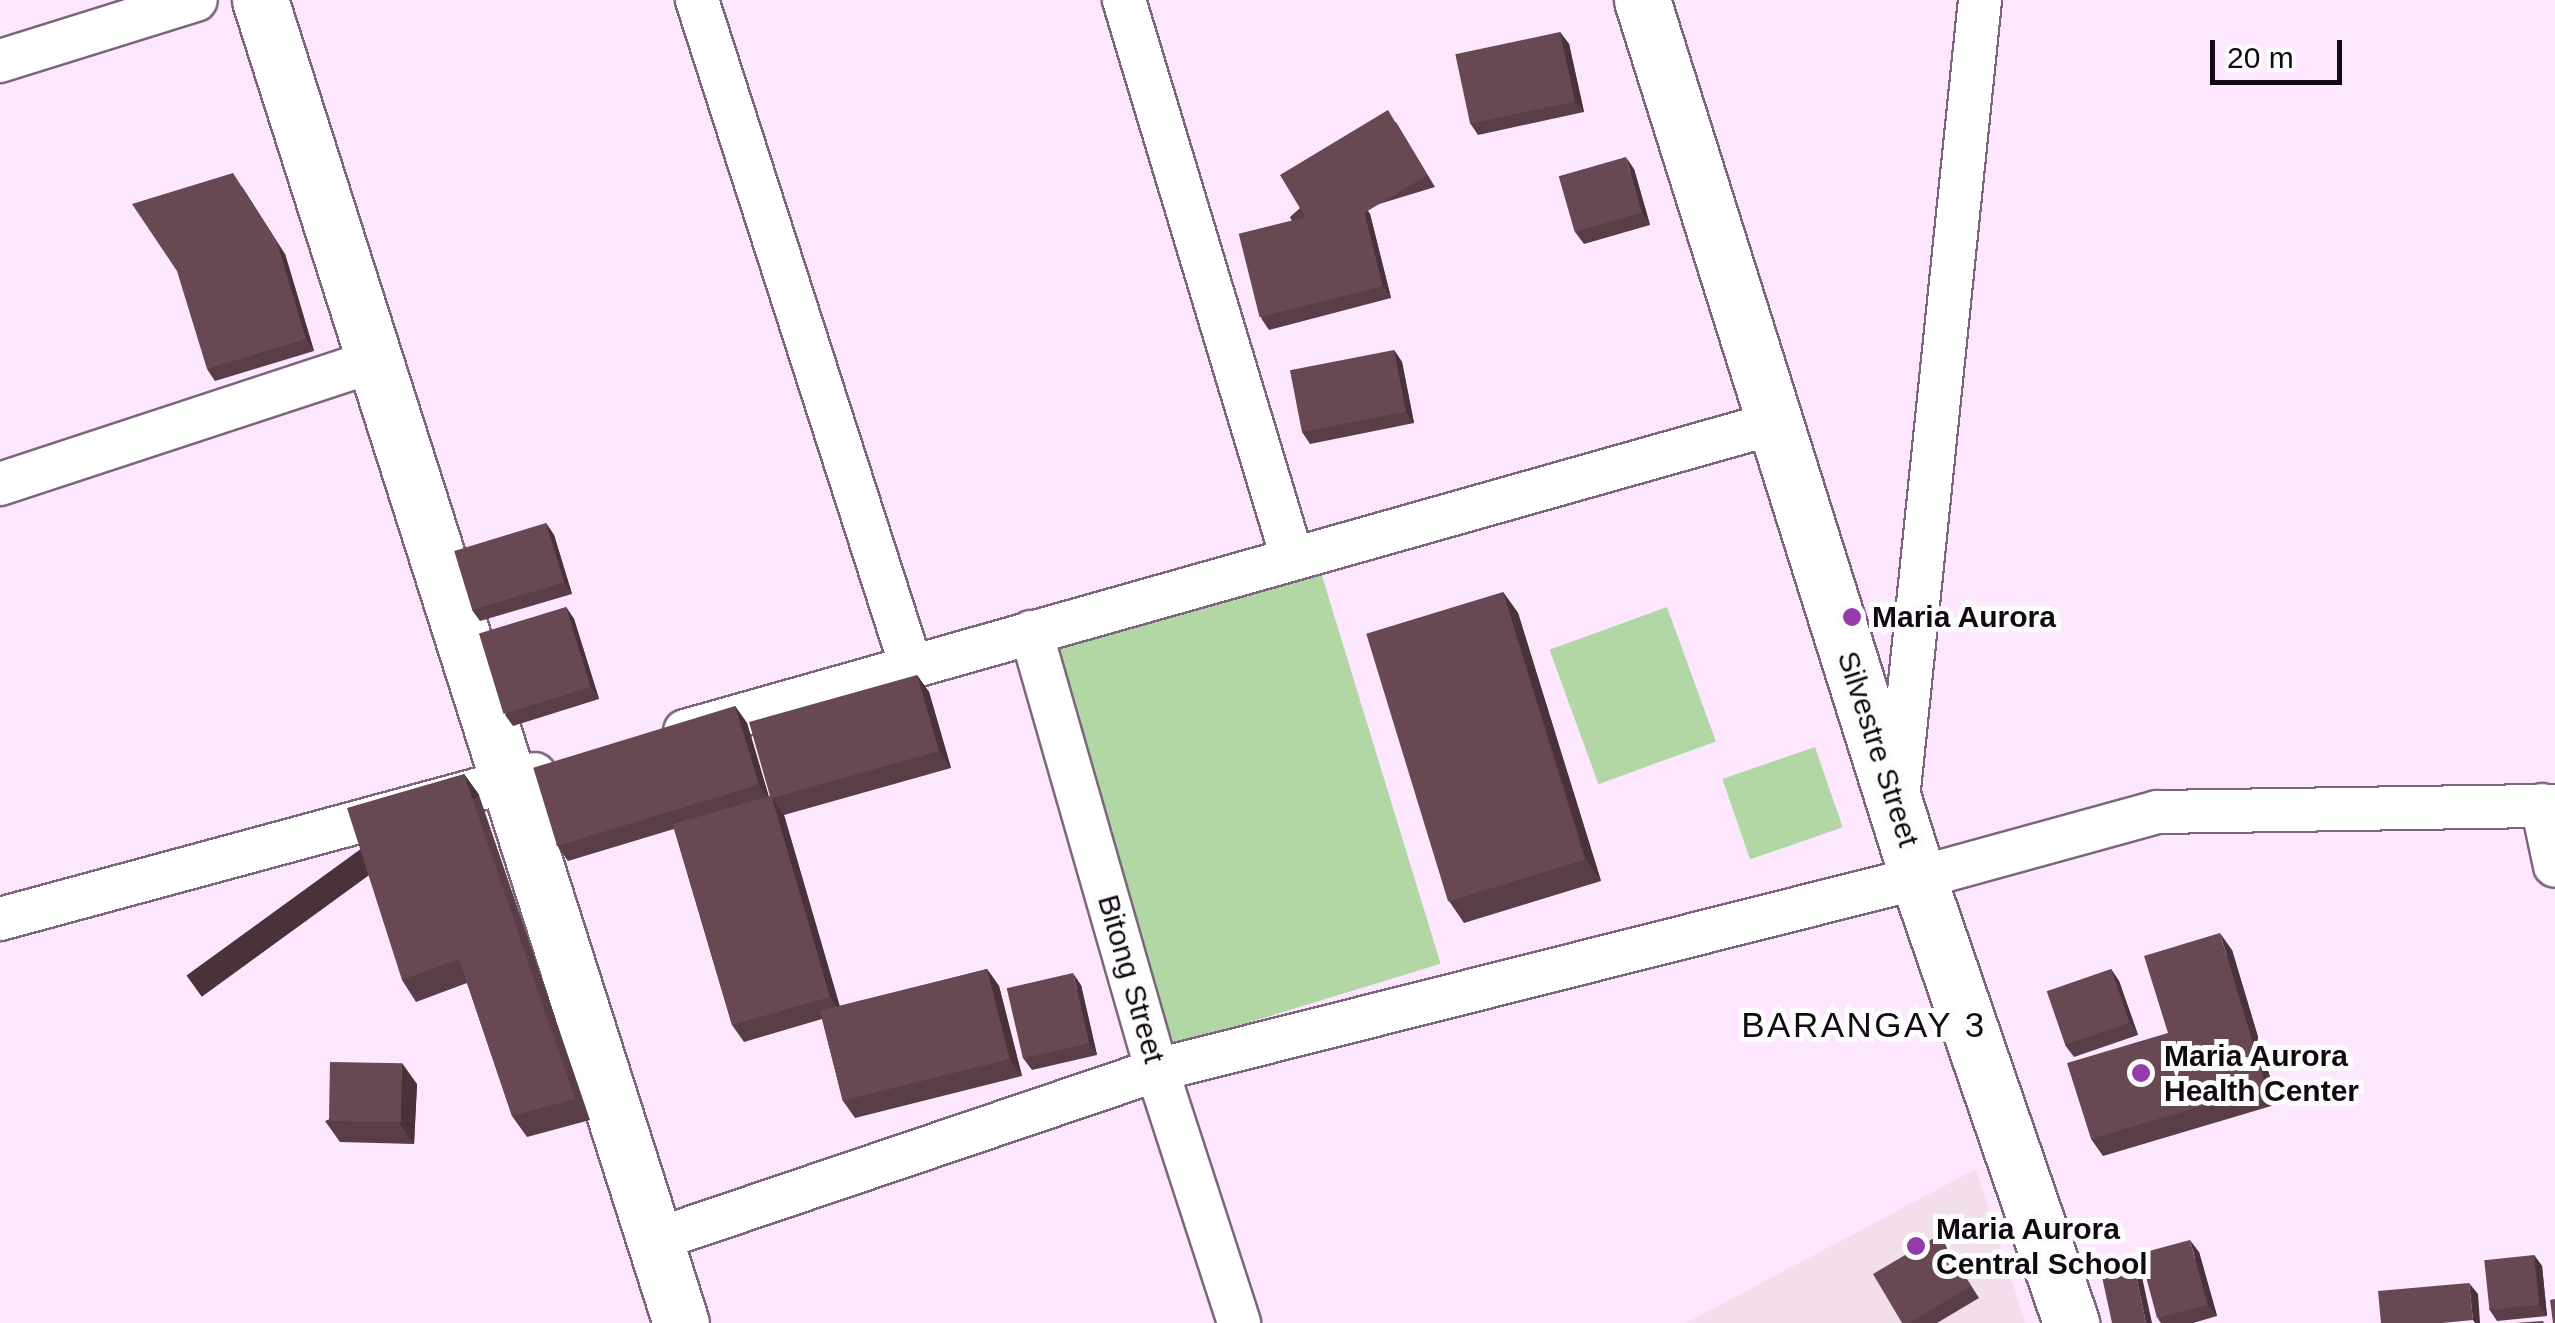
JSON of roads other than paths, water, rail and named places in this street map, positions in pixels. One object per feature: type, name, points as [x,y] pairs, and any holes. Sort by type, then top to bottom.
[{"type":"main road","points":[[260,0],[372,362],[681,1323]]},
{"type":"main road","name":"Silvestre Street","points":[[1642,0],[1918,878],[2072,1323]]},
{"type":"street","points":[[0,60],[196,0]]},
{"type":"street","points":[[697,0],[911,666]]},
{"type":"street","points":[[1124,0],[1292,557]]},
{"type":"street","points":[[1897,810],[1980,0]]},
{"type":"street","points":[[0,484],[372,362]]},
{"type":"street","points":[[654,740],[1774,423]]},
{"type":"street","name":"Bitong Street","points":[[1032,632],[1157,1070],[1239,1323]]},
{"type":"street","points":[[0,919],[581,761]]},
{"type":"street","points":[[654,1240],[1157,1070],[1918,878],[2157,812],[2548,806],[2555,866]]},
{"type":"place","name":"Maria Aurora","points":[[1852,617]]},
{"type":"place","name":"Maria Aurora Health Center","points":[[2141,1073]]},
{"type":"place","name":"Maria Aurora Central School","points":[[1916,1246]]},
{"type":"district","name":"BARANGAY 3","points":[[1864,1025]]}]
